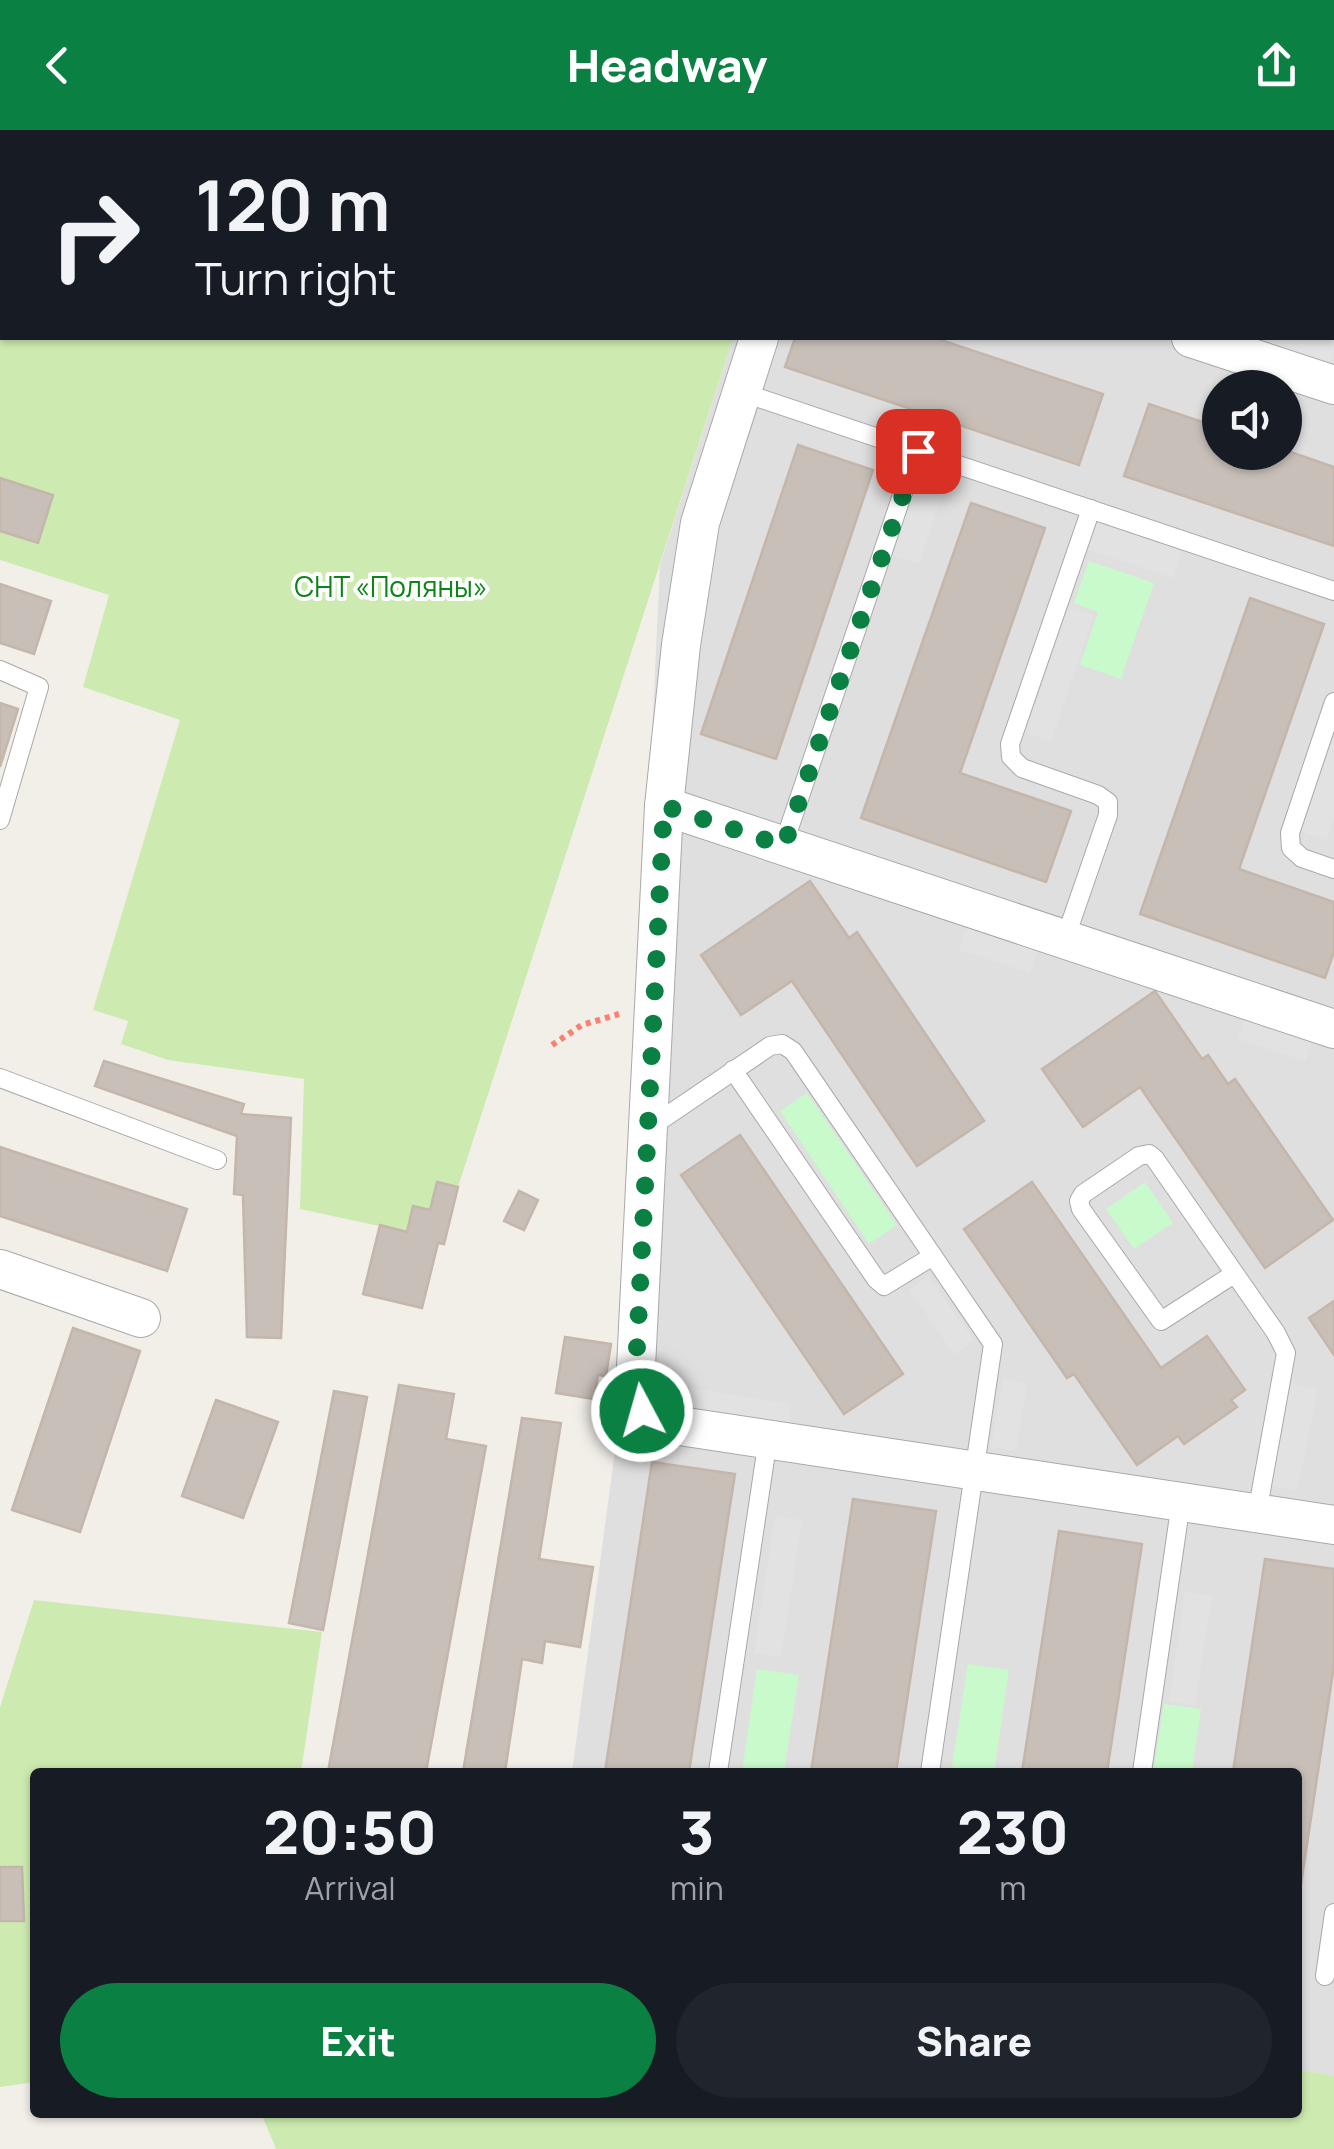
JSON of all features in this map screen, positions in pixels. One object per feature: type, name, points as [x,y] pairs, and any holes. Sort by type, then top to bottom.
[{"type":"street","points":[[758,340],[700,524],[681,644],[664,806],[635,1387],[642,1411],[660,1423],[1334,1525]]},
{"type":"street","points":[[1196,340],[1334,385]]},
{"type":"street","points":[[664,806],[1334,1029]]},
{"type":"street","points":[[0,1269],[140,1318]]},
{"type":"lane","points":[[740,392],[1334,590]]},
{"type":"lane","points":[[784,846],[918,451]]},
{"type":"lane","points":[[1065,940],[1108,815],[1108,802],[1022,768],[1010,757],[1010,744],[1092,509]]},
{"type":"lane","points":[[0,670],[39,687],[0,820]]},
{"type":"lane","points":[[1334,702],[1290,833],[1291,848],[1302,858],[1334,869]]},
{"type":"lane","points":[[648,1128],[770,1046],[782,1044],[793,1052],[993,1344],[931,1768]]},
{"type":"lane","points":[[733,1070],[876,1280],[884,1286],[894,1283],[934,1256]]},
{"type":"lane","points":[[0,1078],[217,1160]]},
{"type":"lane","points":[[1234,1274],[1161,1321],[1078,1201],[1082,1194],[1139,1156],[1149,1154],[1234,1274],[1286,1353],[1257,1513]]},
{"type":"lane","points":[[719,1768],[768,1439]]},
{"type":"lane","points":[[1143,1768],[1181,1502]]},
{"type":"lane","points":[[1325,1976],[1334,1912]]},
{"type":"path","points":[[552,1044],[582,1025],[622,1014],[655,984]]},
{"type":"shaded area","points":[[732,340],[1334,340],[1334,2076],[1302,2070],[1302,1768],[573,1768],[620,1413],[660,565]]},
{"type":"shaded area","points":[[1262,340],[1333,340],[1334,364]]},
{"type":"shaded area","points":[[918,478],[945,487],[919,564],[893,555]]},
{"type":"shaded area","points":[[1097,523],[1182,551],[1173,578],[1088,550]]},
{"type":"shaded area","points":[[1069,606],[1094,615],[1051,742],[1026,733]]},
{"type":"shaded area","points":[[1334,735],[1334,818],[1327,840],[1301,831]]},
{"type":"shaded area","points":[[968,922],[1039,945],[1030,973],[959,950]]},
{"type":"shaded area","points":[[1246,1014],[1314,1037],[1305,1061],[1238,1039]]},
{"type":"shaded area","points":[[929,1276],[974,1341],[954,1355],[909,1289]]},
{"type":"shaded area","points":[[1003,1379],[1027,1383],[1016,1451],[991,1447]]},
{"type":"shaded area","points":[[664,1384],[791,1404],[787,1432],[659,1412]]},
{"type":"shaded area","points":[[1291,1384],[1318,1389],[1297,1491],[1270,1486]]},
{"type":"shaded area","points":[[775,1516],[802,1520],[781,1657],[754,1653]]},
{"type":"shaded area","points":[[1185,1592],[1212,1596],[1195,1705],[1169,1701]]},
{"type":"green space","name":"СНТ «Поляны»","points":[[0,340],[732,340],[458,1187],[438,1182],[430,1210],[413,1206],[407,1232],[300,1209],[304,1079],[168,1060],[121,1044],[128,1021],[93,1010],[180,720],[83,687],[109,595],[0,560]]},
{"type":"green space","points":[[1089,561],[1154,583],[1121,679],[1080,665],[1098,612],[1074,603]]},
{"type":"green space","points":[[807,1093],[897,1225],[869,1244],[780,1111]]},
{"type":"green space","points":[[1145,1182],[1173,1223],[1134,1249],[1106,1209]]},
{"type":"green space","points":[[34,1600],[322,1632],[302,1768],[30,1768],[30,2083],[0,2087],[0,1707]]},
{"type":"green space","points":[[968,1664],[1009,1670],[995,1768],[952,1768]]},
{"type":"green space","points":[[757,1669],[799,1675],[785,1768],[743,1768]]},
{"type":"green space","points":[[1164,1704],[1201,1709],[1193,1768],[1154,1768]]},
{"type":"green space","points":[[1302,2070],[1334,2076],[1334,2149],[276,2149],[263,2118],[1302,2118]]},
{"type":"building","points":[[794,340],[941,340],[1103,394],[1079,465],[785,367]]},
{"type":"building","points":[[1149,404],[1202,422],[1202,470],[1302,470],[1302,456],[1334,467],[1334,546],[1124,476]]},
{"type":"building","points":[[798,445],[873,470],[776,759],[701,734]]},
{"type":"building","points":[[0,478],[53,495],[38,543],[0,531]]},
{"type":"building","points":[[971,503],[1045,528],[960,773],[1071,811],[1046,882],[861,818]]},
{"type":"building","points":[[0,584],[51,601],[34,654],[0,643]]},
{"type":"building","points":[[1250,598],[1324,624],[1239,869],[1334,902],[1334,952],[1325,978],[1140,914]]},
{"type":"building","points":[[0,703],[18,709],[0,767]]},
{"type":"building","points":[[810,881],[849,938],[857,932],[984,1121],[917,1166],[792,981],[741,1015],[701,955]]},
{"type":"building","points":[[1155,991],[1202,1059],[1208,1055],[1228,1084],[1235,1079],[1333,1220],[1265,1268],[1140,1087],[1083,1127],[1042,1069]]},
{"type":"building","points":[[104,1061],[244,1104],[241,1114],[291,1118],[281,1338],[247,1337],[243,1195],[234,1194],[237,1136],[95,1086]]},
{"type":"building","points":[[740,1135],[903,1374],[844,1414],[681,1175]]},
{"type":"building","points":[[0,1147],[187,1209],[167,1271],[0,1216]]},
{"type":"building","points":[[437,1182],[458,1187],[444,1244],[438,1243],[422,1308],[363,1294],[380,1225],[407,1232],[413,1206],[430,1210]]},
{"type":"building","points":[[1032,1182],[1161,1368],[1207,1336],[1245,1390],[1231,1400],[1237,1407],[1184,1444],[1178,1436],[1137,1465],[1074,1374],[1067,1378],[964,1229]]},
{"type":"building","points":[[519,1191],[538,1200],[524,1230],[504,1221]]},
{"type":"building","points":[[1334,1301],[1334,1355],[1309,1318]]},
{"type":"building","points":[[73,1328],[140,1351],[80,1532],[12,1510]]},
{"type":"building","points":[[565,1337],[611,1344],[606,1376],[598,1375],[594,1399],[556,1393]]},
{"type":"building","points":[[399,1385],[454,1394],[446,1439],[486,1446],[427,1768],[329,1768]]},
{"type":"building","points":[[334,1391],[367,1397],[323,1630],[289,1623]]},
{"type":"building","points":[[216,1400],[278,1422],[243,1518],[182,1496]]},
{"type":"building","points":[[522,1418],[561,1423],[539,1559],[593,1567],[580,1647],[545,1641],[542,1663],[522,1659],[506,1768],[464,1768]]},
{"type":"building","points":[[652,1462],[735,1474],[690,1768],[606,1768]]},
{"type":"building","points":[[853,1499],[936,1511],[897,1768],[812,1768]]},
{"type":"building","points":[[1059,1531],[1142,1544],[1108,1768],[1023,1768]]},
{"type":"building","points":[[1265,1559],[1334,1569],[1334,1665],[1302,1877],[1302,1768],[1234,1768]]},
{"type":"building","points":[[0,1867],[22,1867],[24,1921],[0,1921]]},
{"type":"route","points":[[642,1411],[635,1387],[664,806],[784,846],[918,451]]}]
